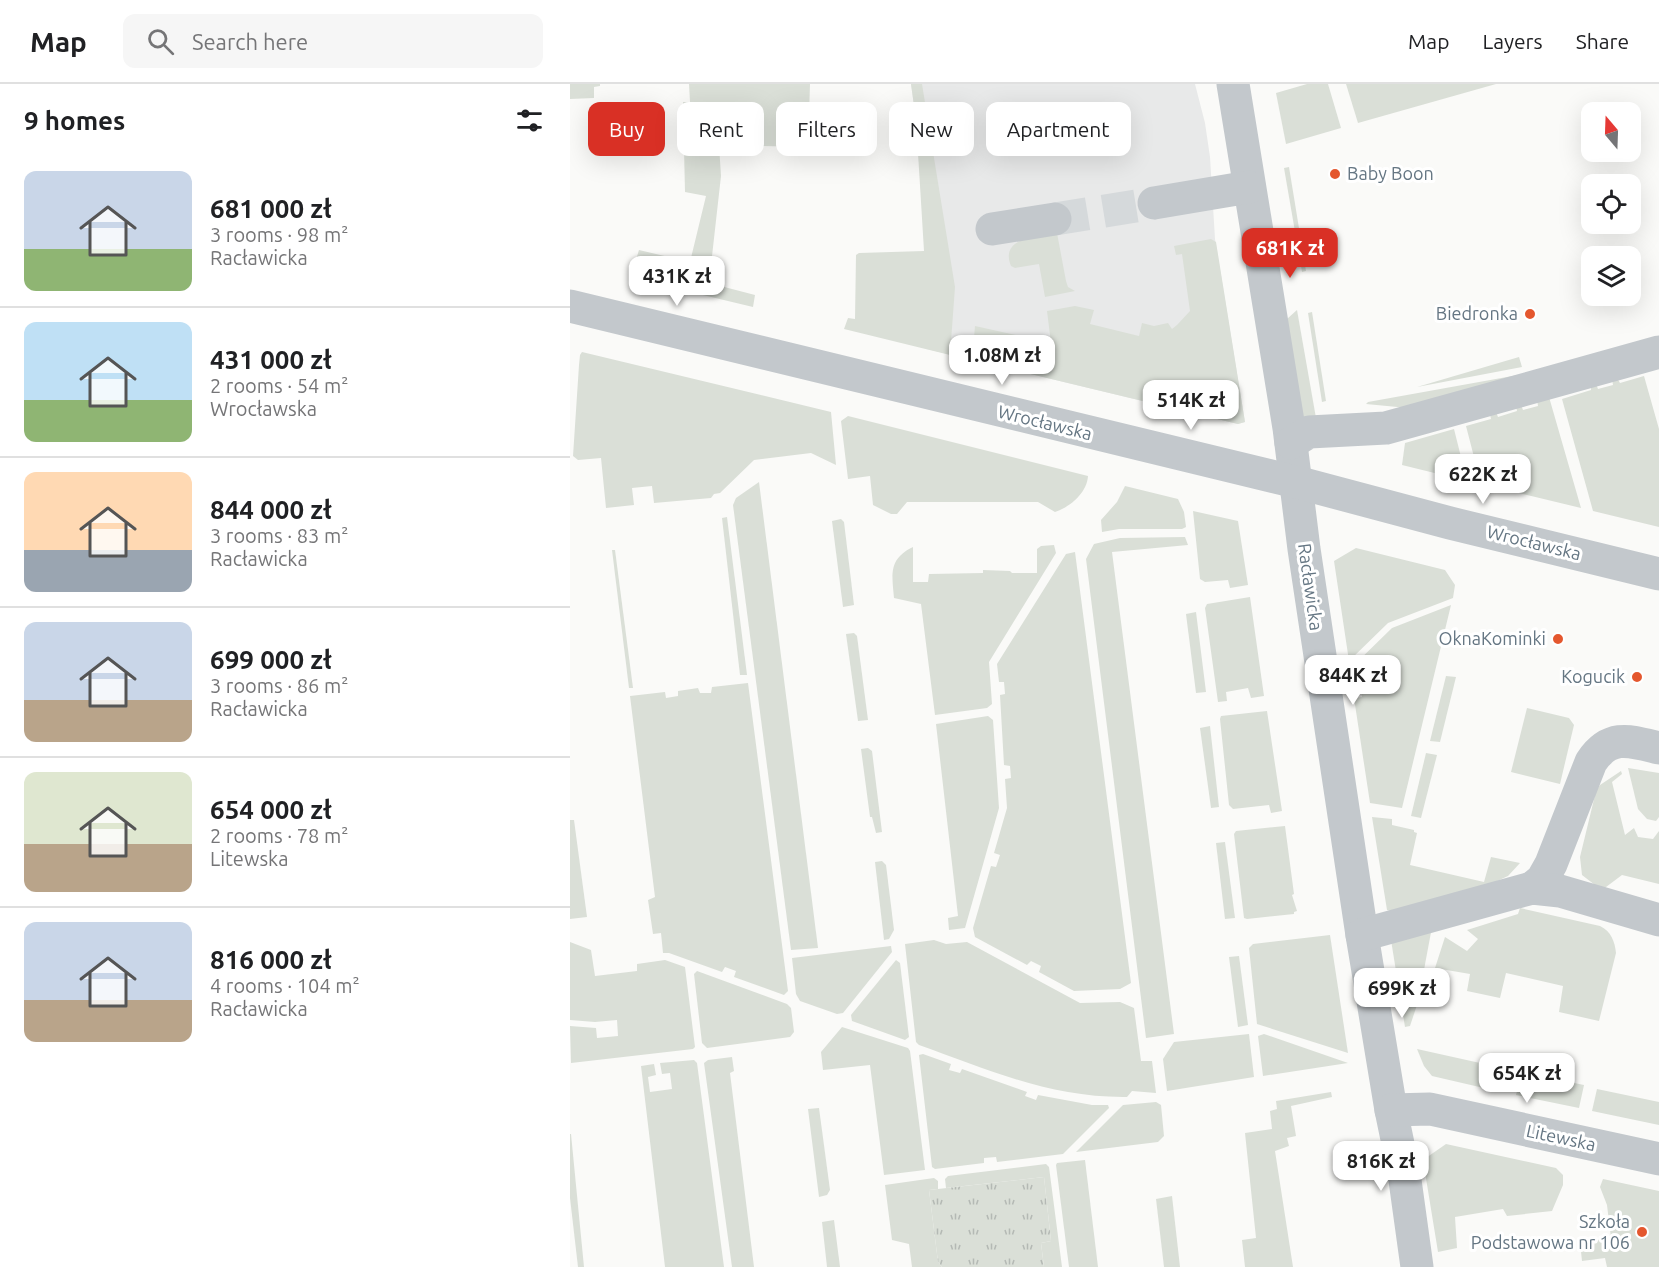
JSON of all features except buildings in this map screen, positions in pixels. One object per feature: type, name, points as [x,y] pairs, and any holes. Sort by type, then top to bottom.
[{"type":"street","name":"Racławicka","points":[[1233,84],[1291,443],[1304,549],[1362,935],[1391,1110],[1404,1173],[1417,1267]]},
{"type":"street","points":[[1154,202],[1249,187]]},
{"type":"street","points":[[992,230],[1055,219]]},
{"type":"street","name":"Wrocławska","points":[[570,306],[1296,482],[1450,523],[1659,574]]},
{"type":"street","points":[[1291,443],[1309,432],[1386,428],[1659,352]]},
{"type":"street","points":[[1532,888],[1542,880],[1551,864],[1596,754],[1602,748],[1617,741],[1659,748]]},
{"type":"street","points":[[1362,935],[1532,888],[1560,891],[1659,920]]},
{"type":"street","name":"Litewska","points":[[1391,1110],[1430,1109],[1659,1160]]},
{"type":"shaded area","points":[[911,84],[1195,84],[1205,123],[1210,157],[1215,239],[1245,422],[1238,424],[927,349],[924,234],[919,156],[974,156],[974,102],[914,102]]},
{"type":"green space","points":[[570,84],[600,84],[600,86],[594,87],[594,98],[570,99]]},
{"type":"green space","points":[[689,84],[810,84],[809,102],[776,102],[776,146],[764,146],[764,102],[690,102]]},
{"type":"green space","points":[[911,84],[922,84],[925,102],[914,102]]},
{"type":"green space","points":[[1307,84],[1328,84],[1341,128],[1286,144],[1276,93]]},
{"type":"green space","points":[[1346,84],[1496,84],[1358,123]]},
{"type":"green space","points":[[684,156],[720,156],[721,176],[709,283],[755,295],[753,307],[636,279],[634,266],[639,250],[690,262],[706,196],[685,192]]},
{"type":"green space","points":[[918,156],[934,156],[955,287],[950,355],[844,329],[848,318],[855,319],[856,255],[859,253],[924,251]]},
{"type":"green space","points":[[1289,167],[1306,271],[1302,272],[1284,168]]},
{"type":"green space","points":[[1057,233],[1066,281],[1068,287],[1075,291],[1045,297],[1039,264],[1015,268],[1011,266],[1009,256],[1011,249],[1023,240]]},
{"type":"green space","points":[[1211,239],[1216,242],[1245,422],[1238,424],[972,360],[975,326],[1051,343],[1047,311],[1075,306],[1094,310],[1090,324],[1139,336],[1142,323],[1154,326],[1168,323],[1172,329],[1190,311],[1182,254],[1176,255],[1174,246]]},
{"type":"green space","points":[[1297,310],[1316,418],[1303,420],[1287,319]]},
{"type":"green space","points":[[1312,312],[1326,401],[1322,402],[1308,313]]},
{"type":"green space","points":[[582,352],[831,412],[836,465],[811,453],[754,460],[720,493],[714,494],[711,498],[654,503],[652,486],[632,488],[634,505],[606,508],[601,458],[578,460],[573,456],[579,365]]},
{"type":"green space","points":[[1519,357],[1522,367],[1417,387]]},
{"type":"green space","points":[[1518,375],[1408,408],[1366,404],[1368,402]]},
{"type":"green space","points":[[1644,376],[1659,429],[1659,527],[1593,511],[1562,399],[1591,390],[1591,385],[1596,384],[1598,389],[1613,385],[1612,379],[1617,378],[1620,383]]},
{"type":"green space","points":[[1549,397],[1581,508],[1481,484],[1466,426],[1491,419],[1490,414],[1496,412],[1498,417],[1517,411],[1516,406],[1521,405],[1523,410],[1538,406],[1537,400]]},
{"type":"green space","points":[[848,416],[1088,476],[1087,482],[1077,498],[1055,512],[1038,502],[907,502],[897,514],[891,514],[873,505],[870,476],[848,479],[841,421]]},
{"type":"green space","points":[[1454,429],[1467,481],[1402,465],[1405,443]]},
{"type":"green space","points":[[759,482],[818,948],[791,950],[733,505],[736,498]]},
{"type":"green space","points":[[1125,486],[1178,499],[1184,512],[1186,527],[1182,529],[1119,529],[1102,532],[1101,520],[1117,502]]},
{"type":"green space","points":[[1193,511],[1238,521],[1248,585],[1230,588],[1228,580],[1205,582],[1200,579]]},
{"type":"green space","points":[[727,517],[747,675],[740,675],[722,518]]},
{"type":"green space","points":[[841,519],[844,522],[854,605],[843,607],[832,521]]},
{"type":"green space","points":[[1185,537],[1188,545],[1112,552],[1174,1034],[1146,1038],[1086,559],[1094,544],[1120,538]]},
{"type":"green space","points":[[1054,545],[1056,553],[989,662],[992,704],[987,708],[935,715],[921,604],[894,598],[893,568],[895,562],[913,547],[913,582],[928,582],[929,574],[983,573],[983,570],[1037,573],[1037,549],[1041,546]]},
{"type":"green space","points":[[1356,548],[1445,570],[1455,585],[1453,598],[1388,623],[1349,661],[1334,561]]},
{"type":"green space","points":[[612,550],[615,550],[633,688],[629,688]]},
{"type":"green space","points":[[1075,552],[1131,983],[1120,989],[1074,991],[1039,972],[1041,966],[1031,961],[1027,965],[975,937],[973,928],[991,866],[996,867],[1000,855],[994,853],[1007,808],[1005,779],[1011,778],[1010,766],[1004,765],[1000,695],[1005,694],[1004,682],[999,682],[997,664],[1066,554]]},
{"type":"green space","points":[[1250,597],[1264,696],[1251,698],[1248,688],[1226,692],[1227,701],[1218,702],[1205,608],[1207,604]]},
{"type":"green space","points":[[1451,605],[1402,808],[1370,803],[1354,698],[1362,697],[1357,672],[1351,673],[1350,669],[1392,628]]},
{"type":"green space","points":[[1196,612],[1206,692],[1196,693],[1186,614]]},
{"type":"green space","points":[[854,633],[857,636],[868,720],[858,721],[846,634]]},
{"type":"green space","points":[[1446,676],[1456,677],[1440,742],[1430,741]]},
{"type":"green space","points":[[748,683],[788,991],[784,995],[734,977],[736,971],[725,967],[722,972],[669,953],[663,953],[661,933],[653,934],[648,900],[655,897],[630,696],[665,692],[666,698],[678,696],[678,691],[698,688],[700,693],[711,693],[712,687]]},
{"type":"green space","points":[[1527,708],[1569,718],[1574,725],[1560,784],[1511,772]]},
{"type":"green space","points":[[1267,711],[1282,811],[1271,813],[1269,805],[1233,809],[1229,805],[1221,716]]},
{"type":"green space","points":[[988,716],[993,720],[999,808],[965,928],[949,930],[948,918],[958,916],[936,724]]},
{"type":"green space","points":[[1210,726],[1219,807],[1211,808],[1200,728]]},
{"type":"green space","points":[[868,748],[872,751],[882,832],[876,833],[872,817],[870,817],[861,749]]},
{"type":"green space","points":[[1426,753],[1437,755],[1421,818],[1411,816]]},
{"type":"green space","points":[[1628,768],[1659,773],[1659,817],[1656,821],[1647,819],[1638,809]]},
{"type":"green space","points":[[1621,771],[1622,774],[1612,782],[1625,835],[1634,828],[1638,837],[1653,839],[1659,831],[1659,884],[1622,875],[1598,893],[1595,885],[1582,875],[1580,857],[1596,791],[1600,785]]},
{"type":"green space","points":[[1372,817],[1392,819],[1392,825],[1414,830],[1417,833],[1410,865],[1484,882],[1491,857],[1520,863],[1508,876],[1495,882],[1394,912],[1387,910]]},
{"type":"green space","points":[[570,820],[574,820],[587,917],[570,919]]},
{"type":"green space","points":[[1285,826],[1294,894],[1292,895],[1297,911],[1294,914],[1244,918],[1234,834],[1236,831]]},
{"type":"green space","points":[[1225,842],[1235,918],[1225,919],[1216,843]]},
{"type":"green space","points":[[882,861],[886,865],[894,930],[889,939],[884,940],[875,862]]},
{"type":"green space","points":[[1520,908],[1600,926],[1610,934],[1616,953],[1599,1021],[1559,1012],[1563,986],[1506,973],[1500,998],[1467,991],[1470,974],[1435,968],[1445,937],[1467,951],[1478,939],[1467,930],[1518,914]]},
{"type":"green space","points":[[1432,927],[1418,1002],[1410,1026],[1405,1027],[1391,940]]},
{"type":"green space","points":[[1330,935],[1348,1053],[1257,1024],[1249,948],[1253,944]]},
{"type":"green space","points":[[934,940],[946,944],[967,942],[1080,1003],[1120,1002],[1134,1008],[1141,1061],[1152,1061],[1156,1093],[1132,1091],[1127,1097],[1099,1096],[1046,1088],[996,1073],[919,1045],[916,1042],[905,944]]},
{"type":"green space","points":[[570,942],[591,950],[595,976],[637,971],[637,964],[665,960],[685,967],[695,1047],[571,1063],[570,1026],[596,1028],[597,1038],[618,1036],[617,1020],[595,1022],[570,1020]]},
{"type":"green space","points":[[891,946],[892,952],[843,1013],[837,1014],[800,1001],[796,994],[792,958]]},
{"type":"green space","points":[[1239,956],[1248,1025],[1238,1027],[1229,957]]},
{"type":"green space","points":[[896,960],[900,963],[909,1037],[905,1040],[852,1021],[851,1015]]},
{"type":"green space","points":[[697,971],[787,1004],[791,1008],[794,1032],[790,1037],[707,1048],[702,1043],[694,974]]},
{"type":"green space","points":[[842,1027],[908,1048],[910,1051],[925,1170],[884,1175],[870,1065],[823,1070],[821,1052]]},
{"type":"green space","points":[[1249,1034],[1254,1077],[1167,1091],[1163,1059],[1174,1042]]},
{"type":"green space","points":[[1264,1034],[1348,1063],[1263,1076],[1258,1036]]},
{"type":"green space","points":[[1417,1049],[1507,1069],[1501,1092],[1432,1076],[1424,1066]]},
{"type":"green space","points":[[923,1054],[951,1064],[949,1070],[960,1073],[962,1069],[1027,1092],[1025,1096],[1036,1100],[1038,1095],[1092,1105],[1108,1105],[1109,1108],[1063,1154],[997,1162],[996,1157],[984,1158],[984,1163],[935,1169],[932,1167],[919,1055]]},
{"type":"green space","points":[[732,1057],[734,1071],[730,1073],[754,1267],[732,1267],[704,1063],[708,1060]]},
{"type":"green space","points":[[694,1060],[697,1063],[724,1267],[665,1267],[641,1066],[654,1064],[656,1075],[648,1077],[650,1092],[672,1089],[670,1073],[662,1074],[660,1063]]},
{"type":"green space","points":[[1522,1072],[1584,1085],[1579,1108],[1516,1095]]},
{"type":"green space","points":[[1597,1089],[1659,1102],[1659,1125],[1592,1111]]},
{"type":"green space","points":[[1331,1092],[1332,1097],[1291,1106],[1296,1136],[1287,1138],[1289,1146],[1275,1151],[1293,1267],[1245,1267],[1242,1240],[1256,1238],[1245,1133],[1272,1129],[1270,1111],[1277,1109],[1276,1101]]},
{"type":"green space","points":[[1156,1102],[1161,1105],[1164,1136],[1158,1142],[1076,1152],[1123,1105]]},
{"type":"green space","points":[[819,1108],[830,1190],[827,1195],[819,1197],[808,1109]]},
{"type":"green space","points":[[570,1134],[584,1267],[578,1267],[570,1198]]},
{"type":"green space","points":[[1446,1144],[1556,1168],[1563,1175],[1563,1185],[1552,1211],[1507,1216],[1503,1209],[1455,1217],[1457,1248],[1438,1252],[1423,1160]]},
{"type":"green space","points":[[1085,1160],[1098,1267],[1069,1267],[1056,1165],[1057,1163]]},
{"type":"green space","points":[[1046,1164],[1049,1167],[1062,1267],[1044,1267],[1041,1243],[1051,1241],[1044,1177],[946,1188],[945,1179],[948,1176]]},
{"type":"green space","points":[[1044,1177],[1051,1241],[1041,1243],[1044,1267],[942,1267],[938,1262],[929,1190]]},
{"type":"green space","points":[[934,1178],[938,1181],[938,1189],[929,1190],[938,1262],[942,1267],[912,1267],[909,1244],[892,1240],[885,1185]]},
{"type":"green space","points":[[1603,1179],[1659,1191],[1659,1267],[1607,1267],[1605,1258],[1582,1261],[1580,1242],[1611,1238],[1607,1205],[1600,1187]]},
{"type":"green space","points":[[1172,1196],[1180,1267],[1164,1267],[1156,1199]]},
{"type":"green space","points":[[834,1220],[840,1267],[827,1267],[822,1222]]},
{"type":"tunnel","points":[[1055,219],[1154,203]]},
{"type":"place","name":"Baby Boon","points":[[1335,174]]},
{"type":"place","name":"Biedronka","points":[[1530,314]]},
{"type":"place","name":"OknaKominki","points":[[1558,639]]},
{"type":"place","name":"Kogucik","points":[[1637,677]]},
{"type":"place","name":"Szkoła Podstawowa nr 106","points":[[1642,1232]]}]
